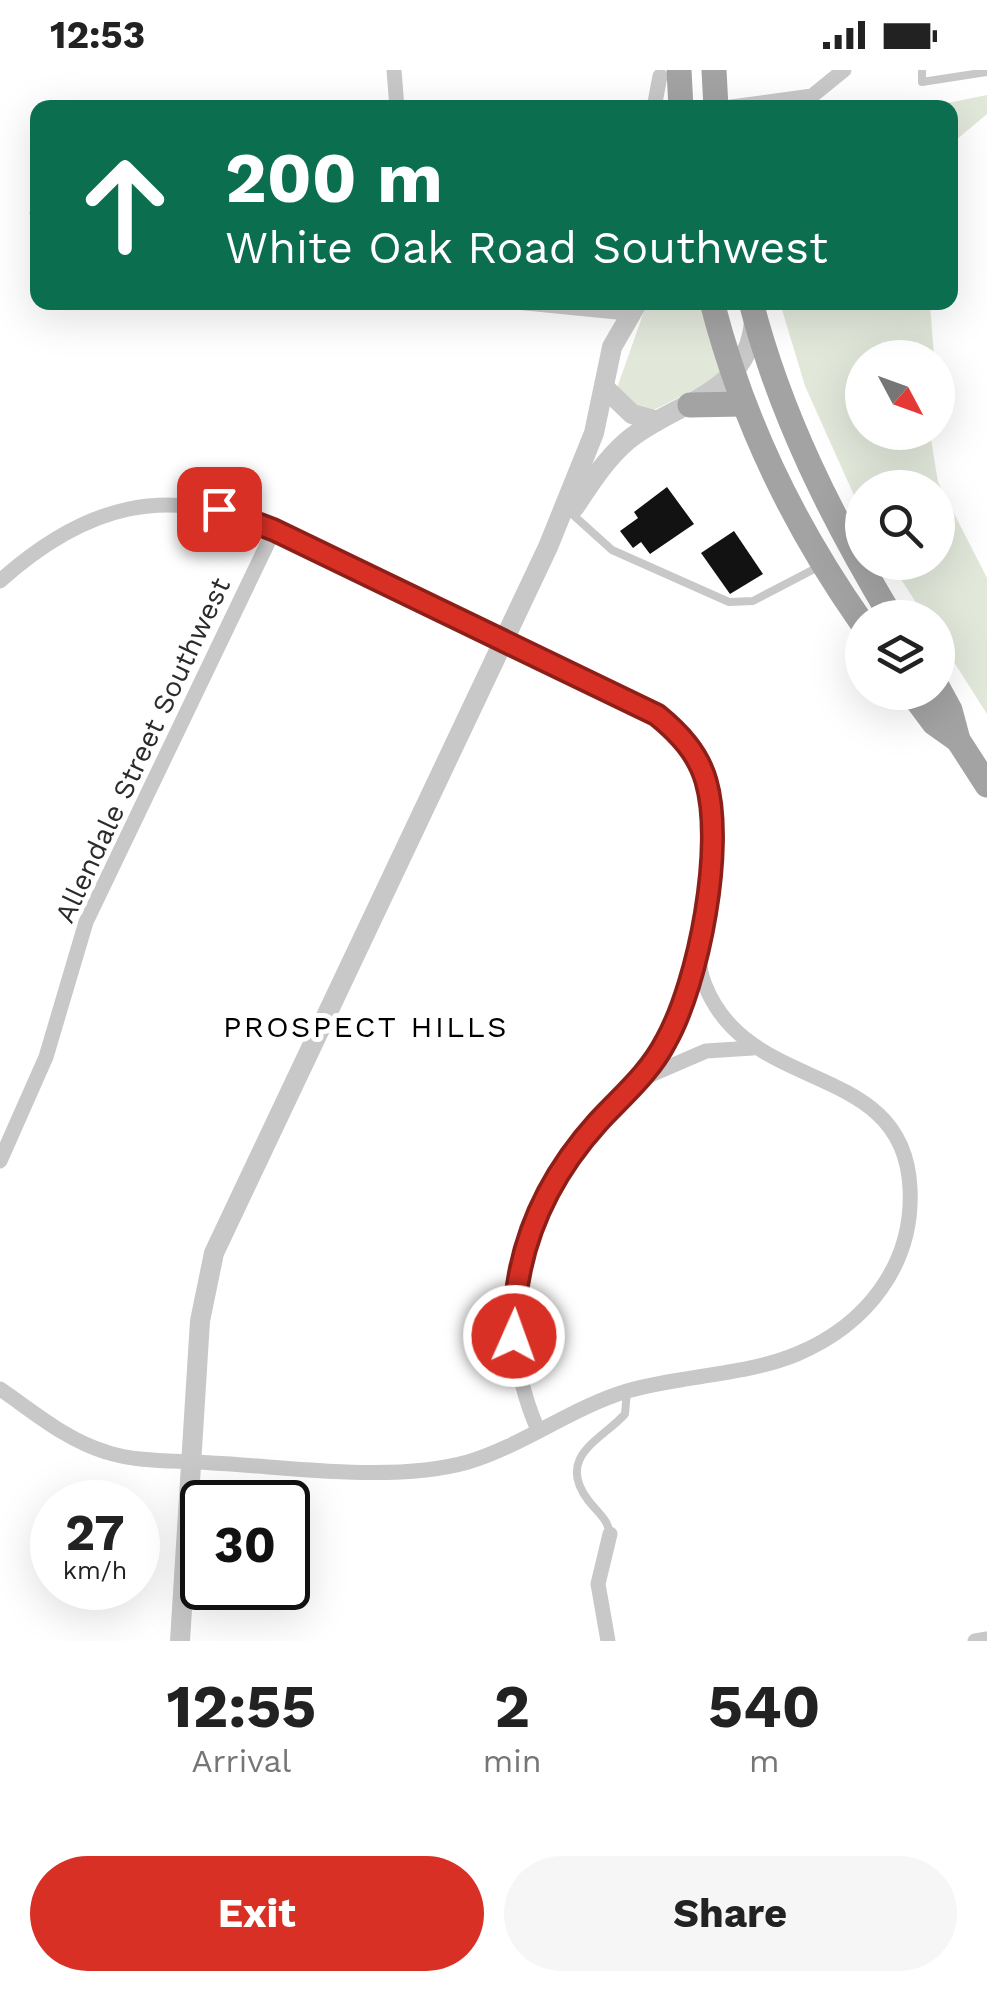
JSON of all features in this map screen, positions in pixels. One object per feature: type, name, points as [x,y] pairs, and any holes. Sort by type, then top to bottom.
[{"type":"main road","points":[[714,70],[716,100]]},
{"type":"main road","points":[[669,73],[678,100]]},
{"type":"main road","points":[[714,310],[743,404],[786,500],[847,600]]},
{"type":"main road","points":[[751,310],[815,479],[882,600]]},
{"type":"main road","points":[[690,406],[743,404]]},
{"type":"main road","points":[[924,710],[934,723],[958,740]]},
{"type":"main road","points":[[950,710],[958,740],[987,785]]},
{"type":"street","points":[[394,70],[397,100]]},
{"type":"street","points":[[783,100],[812,96],[844,70]]},
{"type":"street","points":[[657,100],[669,73]]},
{"type":"street","points":[[180,1641],[200,1321],[220,1237],[548,547],[594,433],[606,389],[618,310]]},
{"type":"street","points":[[612,347],[633,310]]},
{"type":"street","points":[[548,547],[607,460],[657,420],[690,406],[734,377],[750,349],[750,310]]},
{"type":"street","points":[[606,389],[632,414],[657,420]]},
{"type":"street","points":[[0,581],[79,524],[131,507],[192,504],[245,517],[657,715],[693,752],[706,780],[712,809],[697,958],[672,1029],[639,1082],[575,1150],[542,1204],[522,1249],[514,1292],[514,1336],[522,1388],[538,1430]]},
{"type":"street","name":"Allendale Street Southwest","points":[[0,1161],[46,1057],[86,922],[274,530]]},
{"type":"street","points":[[0,1389],[88,1446],[129,1457],[416,1471],[472,1461],[628,1391],[797,1354],[862,1312],[884,1287],[900,1259],[910,1192],[908,1167],[895,1134],[881,1116],[850,1093],[753,1048],[713,1003],[697,958]]},
{"type":"street","points":[[639,1082],[683,1058],[729,1048],[753,1048]]},
{"type":"street","points":[[608,1641],[598,1584],[610,1534]]},
{"type":"street","points":[[975,1641],[987,1638]]},
{"type":"lane","points":[[922,70],[922,82],[987,72]]},
{"type":"lane","points":[[571,513],[612,550],[729,602],[753,601],[823,565]]},
{"type":"lane","points":[[610,1534],[580,1486],[580,1462],[590,1441],[625,1414],[628,1391]]},
{"type":"shaded area","points":[[987,95],[987,114],[958,138],[958,101]]},
{"type":"shaded area","points":[[645,310],[703,310],[723,375],[648,413],[618,391]]},
{"type":"shaded area","points":[[782,310],[931,310],[933,340],[845,340],[845,450],[933,450],[936,470],[845,470],[845,475],[805,386]]},
{"type":"shaded area","points":[[955,515],[987,578],[987,714],[955,664],[955,600],[914,600],[902,580],[955,580]]},
{"type":"building","points":[[667,487],[694,524],[650,554],[641,542],[633,548],[620,531],[638,518],[634,512]]},
{"type":"building","points":[[734,531],[763,574],[730,594],[701,553]]},
{"type":"district","name":"PROSPECT HILLS","points":[[366,1027]]},
{"type":"route","points":[[219,509],[274,530],[657,715],[687,744],[706,780],[712,809],[706,902],[687,992],[665,1044],[639,1082],[575,1150],[542,1204],[522,1249],[513,1307],[514,1336]]}]
